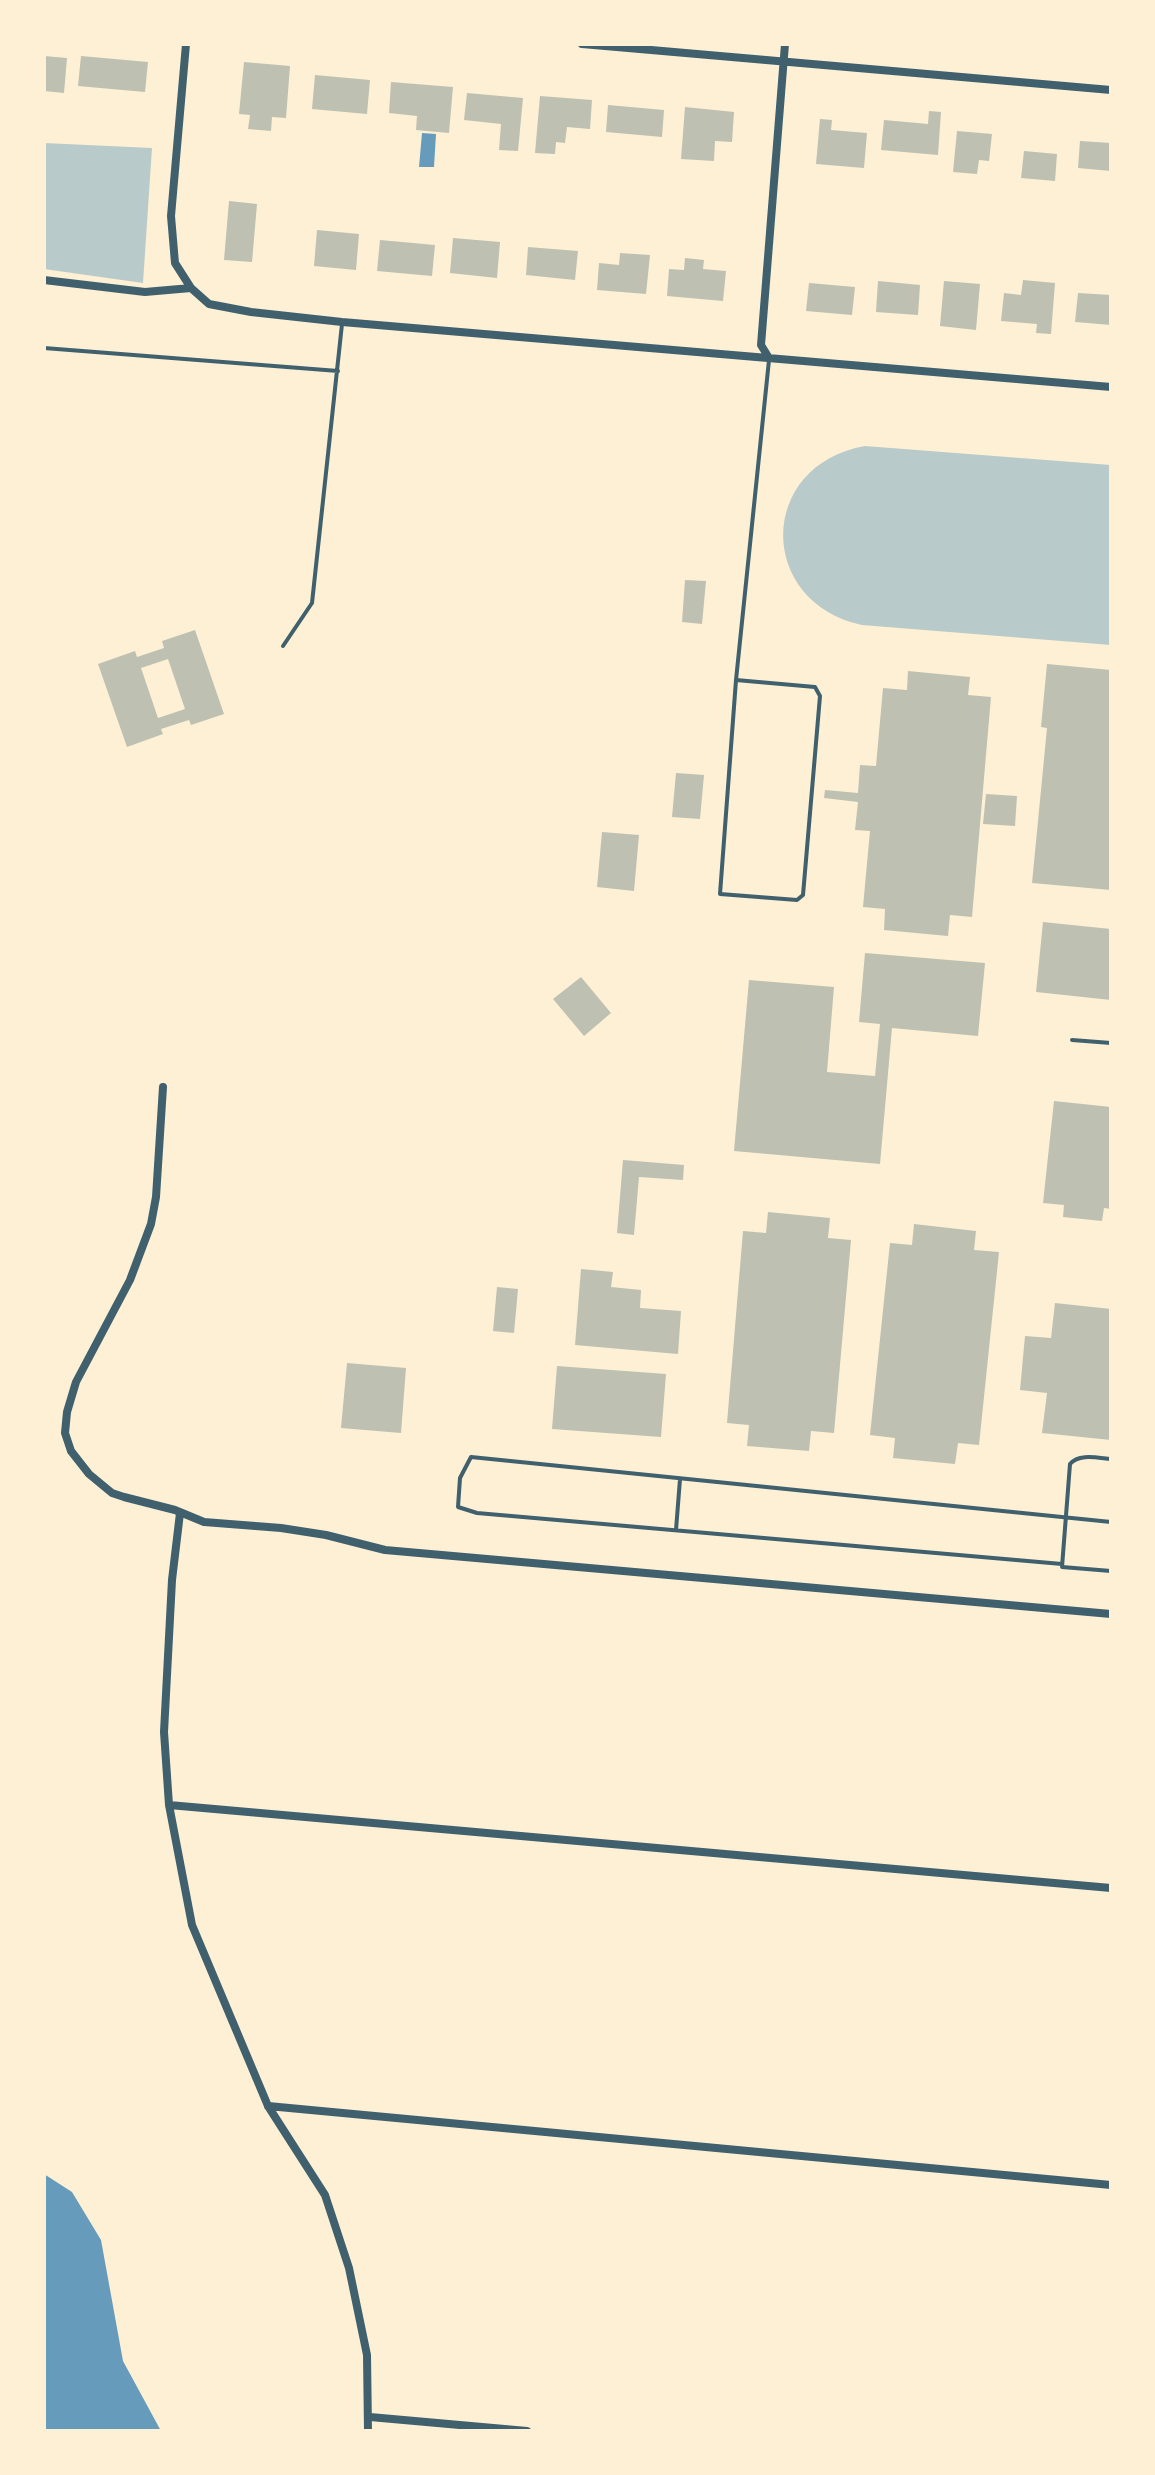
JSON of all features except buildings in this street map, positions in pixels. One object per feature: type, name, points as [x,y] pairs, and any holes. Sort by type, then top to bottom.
[{"type":"street","points":[[186,44],[171,216],[175,263],[191,288],[209,304],[342,322],[1111,387]]},
{"type":"street","points":[[582,44],[1111,90]]},
{"type":"street","points":[[769,358],[761,345],[785,44]]},
{"type":"street","points":[[44,280],[145,292],[191,288]]},
{"type":"street","points":[[163,1087],[156,1197],[151,1224],[130,1280],[76,1382],[67,1412],[65,1433],[71,1451],[89,1474],[112,1493],[204,1522],[281,1528],[385,1550],[1111,1614]]},
{"type":"street","points":[[180,1513],[164,1702],[169,1805],[192,1925],[268,2106],[325,2195],[349,2268],[367,2355],[368,2431]]},
{"type":"street","points":[[169,1805],[1111,1888]]},
{"type":"street","points":[[268,2106],[1111,2185]]},
{"type":"street","points":[[370,2417],[527,2431]]},
{"type":"lane","points":[[283,646],[312,603],[342,322]]},
{"type":"lane","points":[[44,348],[338,371]]},
{"type":"lane","points":[[736,680],[815,687],[820,696],[803,895],[797,900],[720,894],[736,680],[769,358]]},
{"type":"lane","points":[[1072,1040],[1111,1043]]},
{"type":"lane","points":[[1111,1522],[471,1457],[460,1478],[457,1500],[458,1507],[477,1513],[1062,1564],[1062,1567],[1111,1571]]},
{"type":"lane","points":[[1062,1564],[1070,1464],[1074,1459],[1084,1457],[1111,1459]]},
{"type":"lane","points":[[676,1530],[680,1479]]},
{"type":"shaded area","points":[[44,143],[152,148],[143,283],[44,269]]},
{"type":"shaded area","points":[[865,446],[1111,465],[1111,645],[862,625],[827,611],[803,590],[788,563],[783,534],[789,505],[804,479],[830,458]]},
{"type":"water","points":[[422,133],[436,134],[434,167],[419,167]]},
{"type":"water","points":[[44,2174],[72,2192],[101,2240],[123,2361],[161,2431],[44,2431]]}]
